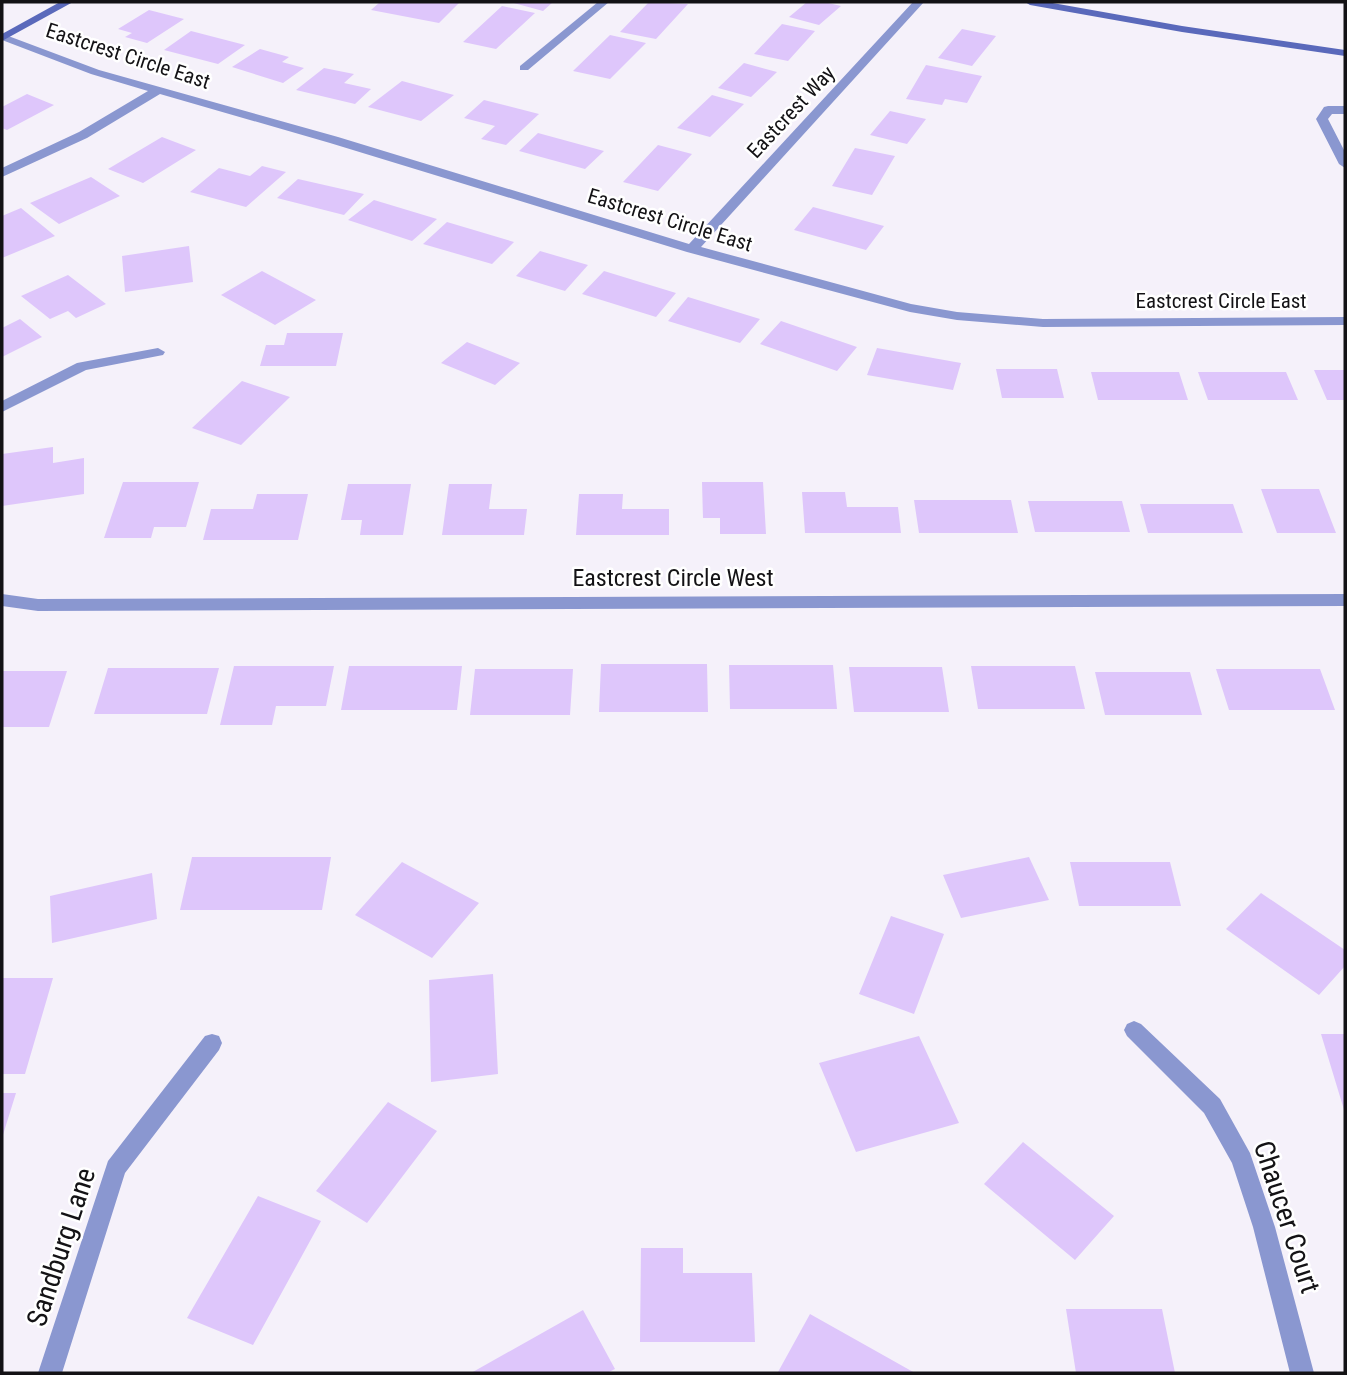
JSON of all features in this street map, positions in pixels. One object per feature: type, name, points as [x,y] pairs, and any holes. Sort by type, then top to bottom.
[{"type":"street","points":[[3,37],[68,2]]},
{"type":"street","points":[[524,68],[604,2]]},
{"type":"street","name":"Eastcrest Way","points":[[692,249],[919,2]]},
{"type":"street","points":[[1030,2],[1074,6],[1345,53]]},
{"type":"street","name":"Eastcrest Circle East","points":[[3,37],[95,72],[692,249],[874,300],[957,316],[1043,323],[1345,321]]},
{"type":"street","points":[[2,173],[83,135],[158,90]]},
{"type":"street","points":[[1345,110],[1328,110],[1322,119],[1345,164]]},
{"type":"street","points":[[2,407],[82,366],[158,352]]},
{"type":"street","name":"Eastcrest Circle West","points":[[2,600],[38,605],[1345,600]]},
{"type":"street","name":"Chaucer Court","points":[[1134,1030],[1212,1107],[1242,1160],[1264,1227],[1302,1373]]},
{"type":"street","name":"Sandburg Lane","points":[[50,1373],[116,1168],[212,1043]]},
{"type":"building","points":[[380,2],[460,2],[439,23],[371,10]]},
{"type":"building","points":[[510,2],[553,2],[543,11]]},
{"type":"building","points":[[649,2],[688,4],[656,39],[620,32]]},
{"type":"building","points":[[807,2],[841,6],[819,25],[789,17]]},
{"type":"building","points":[[502,6],[535,13],[496,49],[463,42]]},
{"type":"building","points":[[149,10],[184,19],[147,43],[125,37],[132,33],[118,29]]},
{"type":"building","points":[[782,24],[815,31],[788,61],[754,54]]},
{"type":"building","points":[[962,29],[996,36],[972,66],[938,58]]},
{"type":"building","points":[[191,31],[245,45],[218,64],[164,50]]},
{"type":"building","points":[[610,35],[646,43],[610,79],[573,71]]},
{"type":"building","points":[[260,49],[289,57],[282,62],[304,68],[283,83],[232,67]]},
{"type":"building","points":[[744,63],[777,72],[751,97],[718,88]]},
{"type":"building","points":[[926,65],[982,76],[967,103],[945,99],[942,105],[906,99]]},
{"type":"building","points":[[324,68],[354,74],[344,83],[371,89],[355,104],[296,90]]},
{"type":"building","points":[[402,81],[454,95],[421,121],[368,107]]},
{"type":"building","points":[[27,94],[54,105],[7,130],[2,128],[2,107]]},
{"type":"building","points":[[712,95],[744,104],[710,137],[677,128]]},
{"type":"building","points":[[484,100],[539,114],[506,145],[481,139],[495,126],[464,118]]},
{"type":"building","points":[[890,111],[926,119],[907,144],[870,135]]},
{"type":"building","points":[[538,133],[604,151],[585,169],[519,151]]},
{"type":"building","points":[[162,137],[196,150],[143,183],[108,169]]},
{"type":"building","points":[[658,145],[692,154],[658,191],[623,182]]},
{"type":"building","points":[[855,148],[895,156],[872,195],[832,186]]},
{"type":"building","points":[[262,166],[286,172],[246,207],[190,192],[219,168],[250,176]]},
{"type":"building","points":[[91,177],[120,196],[59,224],[30,203]]},
{"type":"building","points":[[298,179],[364,194],[344,215],[277,198]]},
{"type":"building","points":[[374,200],[437,219],[412,241],[348,220]]},
{"type":"building","points":[[813,207],[884,226],[866,250],[794,230]]},
{"type":"building","points":[[21,208],[55,236],[2,258],[2,216]]},
{"type":"building","points":[[447,222],[514,242],[492,264],[423,244]]},
{"type":"building","points":[[189,246],[193,282],[125,292],[122,256]]},
{"type":"building","points":[[540,251],[588,265],[565,291],[516,276]]},
{"type":"building","points":[[262,271],[316,300],[275,325],[221,295]]},
{"type":"building","points":[[604,271],[676,293],[656,317],[582,294]]},
{"type":"building","points":[[68,275],[106,304],[76,318],[68,311],[50,319],[21,296]]},
{"type":"building","points":[[688,297],[760,319],[740,343],[668,321]]},
{"type":"building","points":[[20,319],[42,337],[2,357],[2,328]]},
{"type":"building","points":[[781,321],[857,347],[837,371],[760,344]]},
{"type":"building","points":[[287,333],[343,333],[336,366],[260,366],[266,345],[284,345]]},
{"type":"building","points":[[467,342],[520,363],[495,385],[441,363]]},
{"type":"building","points":[[877,348],[961,363],[953,390],[867,375]]},
{"type":"building","points":[[996,369],[1057,369],[1064,398],[1002,398]]},
{"type":"building","points":[[1314,370],[1345,370],[1345,400],[1327,400]]},
{"type":"building","points":[[1091,372],[1179,372],[1188,400],[1098,400]]},
{"type":"building","points":[[1198,372],[1286,372],[1298,400],[1208,400]]},
{"type":"building","points":[[242,381],[290,397],[241,445],[192,428]]},
{"type":"building","points":[[53,447],[53,463],[84,458],[84,494],[2,506],[2,454]]},
{"type":"building","points":[[123,482],[199,482],[186,527],[154,527],[151,538],[104,538]]},
{"type":"building","points":[[702,482],[763,482],[766,534],[720,534],[720,518],[703,518]]},
{"type":"building","points":[[348,484],[411,484],[403,535],[360,535],[362,520],[341,520]]},
{"type":"building","points":[[449,484],[492,484],[489,509],[527,509],[524,535],[442,535]]},
{"type":"building","points":[[1261,489],[1319,489],[1336,533],[1277,533]]},
{"type":"building","points":[[802,492],[845,492],[847,507],[898,507],[901,533],[805,533]]},
{"type":"building","points":[[257,494],[308,494],[298,540],[203,540],[211,509],[253,509]]},
{"type":"building","points":[[579,494],[623,494],[622,509],[669,509],[669,535],[576,535]]},
{"type":"building","points":[[914,500],[1011,500],[1018,533],[919,533]]},
{"type":"building","points":[[1028,501],[1122,501],[1130,532],[1035,532]]},
{"type":"building","points":[[1140,504],[1233,504],[1243,533],[1148,533]]},
{"type":"building","points":[[601,664],[707,664],[708,712],[599,712]]},
{"type":"building","points":[[729,665],[833,665],[837,709],[730,709]]},
{"type":"building","points":[[234,666],[334,666],[326,706],[276,706],[272,725],[220,725]]},
{"type":"building","points":[[349,666],[462,666],[457,710],[341,710]]},
{"type":"building","points":[[971,666],[1075,666],[1085,709],[978,709]]},
{"type":"building","points":[[849,667],[942,667],[949,712],[854,712]]},
{"type":"building","points":[[108,668],[219,668],[207,714],[94,714]]},
{"type":"building","points":[[475,669],[573,669],[570,715],[470,715]]},
{"type":"building","points":[[1216,669],[1320,669],[1335,710],[1229,710]]},
{"type":"building","points":[[2,671],[67,671],[49,727],[2,727]]},
{"type":"building","points":[[1095,672],[1190,672],[1202,715],[1105,715]]},
{"type":"building","points":[[192,857],[331,857],[322,910],[180,910]]},
{"type":"building","points":[[1029,857],[1049,900],[961,918],[943,875]]},
{"type":"building","points":[[402,862],[479,903],[432,958],[355,915]]},
{"type":"building","points":[[1070,862],[1170,862],[1181,906],[1079,906]]},
{"type":"building","points":[[152,873],[157,919],[52,943],[50,896]]},
{"type":"building","points":[[1261,893],[1345,950],[1345,966],[1319,995],[1226,929]]},
{"type":"building","points":[[891,916],[944,934],[914,1014],[859,994]]},
{"type":"building","points":[[493,974],[498,1074],[431,1082],[429,980]]},
{"type":"building","points":[[2,978],[53,978],[25,1074],[2,1074]]},
{"type":"building","points":[[1321,1034],[1345,1034],[1345,1113]]},
{"type":"building","points":[[919,1036],[959,1123],[856,1152],[819,1063]]},
{"type":"building","points":[[2,1093],[16,1093],[2,1138]]},
{"type":"building","points":[[388,1102],[437,1131],[367,1223],[316,1191]]},
{"type":"building","points":[[1023,1142],[1114,1216],[1075,1260],[984,1184]]},
{"type":"building","points":[[258,1196],[321,1221],[253,1345],[187,1318]]},
{"type":"building","points":[[641,1248],[683,1248],[683,1273],[752,1273],[755,1342],[640,1342]]},
{"type":"building","points":[[1066,1309],[1162,1309],[1175,1373],[1076,1373]]},
{"type":"building","points":[[583,1310],[615,1369],[607,1373],[471,1373]]},
{"type":"building","points":[[810,1314],[915,1373],[778,1372]]}]
